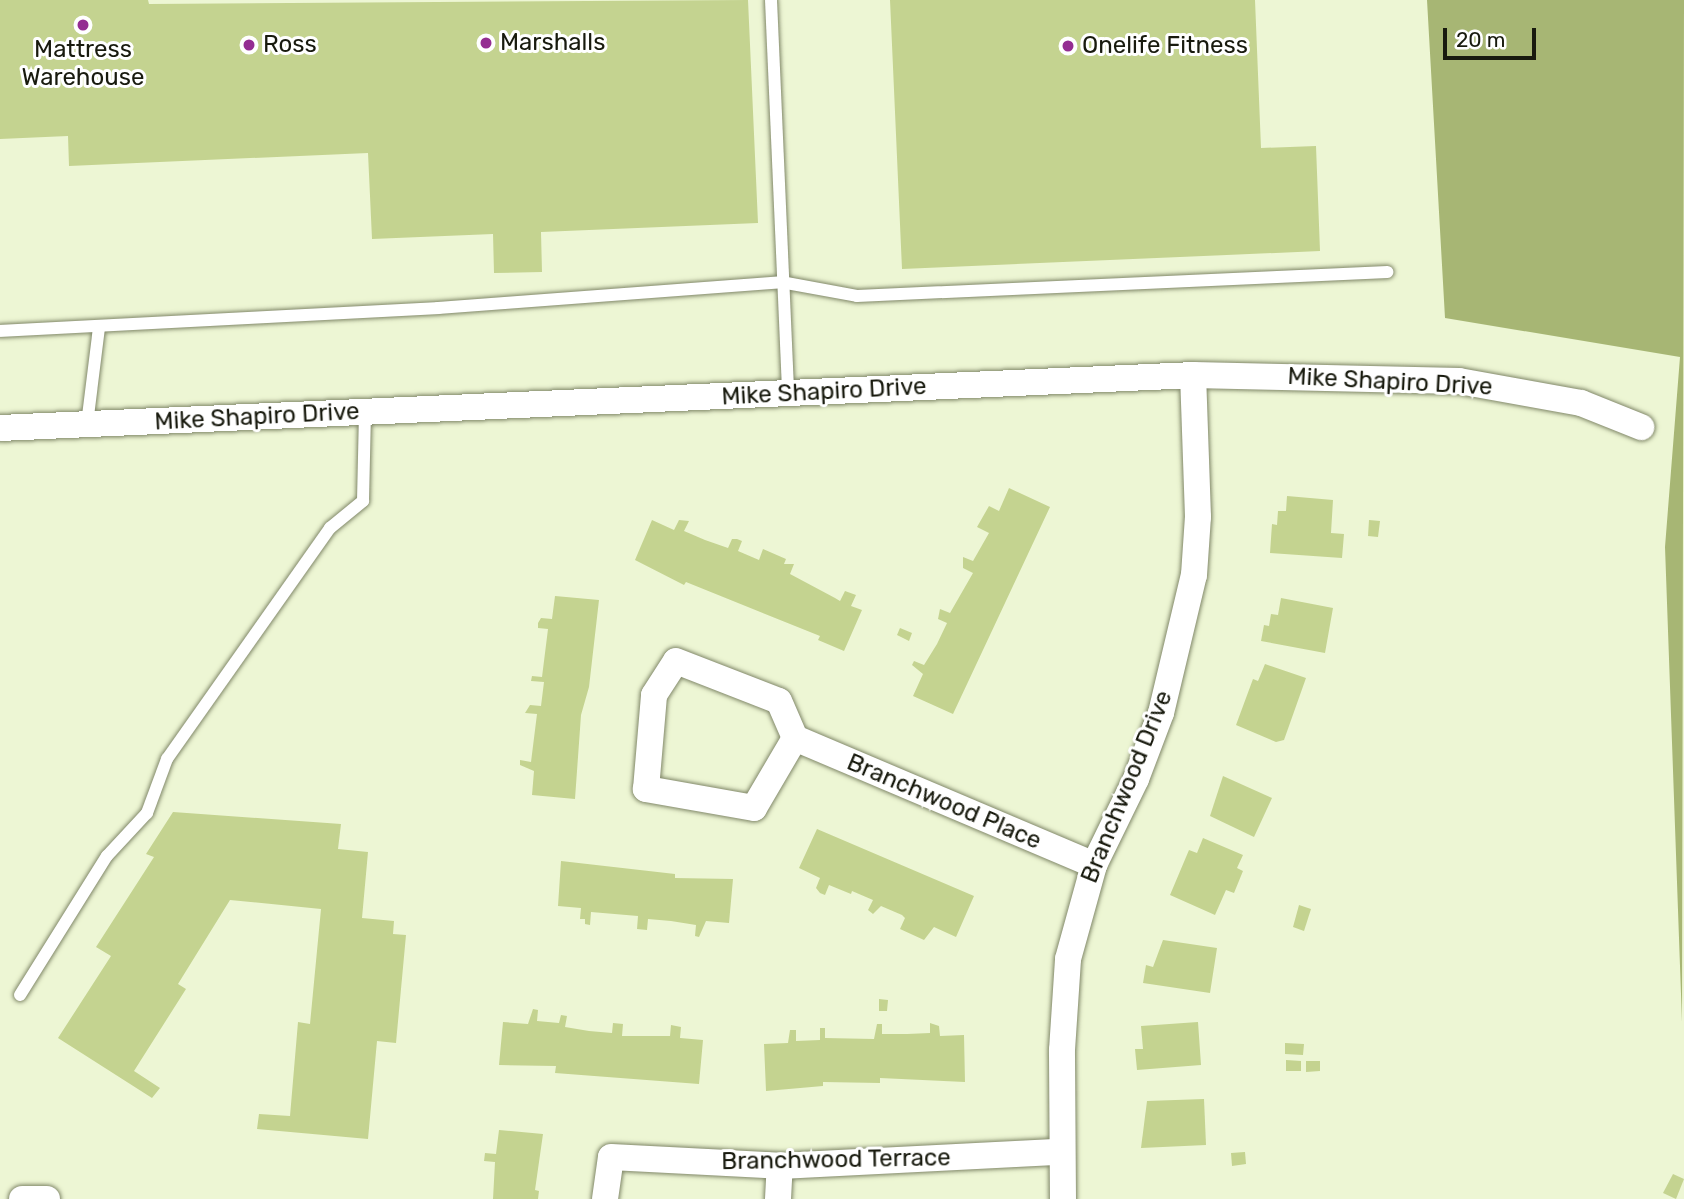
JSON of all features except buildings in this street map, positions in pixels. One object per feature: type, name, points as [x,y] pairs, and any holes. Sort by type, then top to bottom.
[{"type":"street","name":"Mike Shapiro Drive","points":[[0,428],[1193,375],[1459,381],[1581,403],[1642,427]]},
{"type":"street","name":"Branchwood Drive","points":[[1063,1199],[1060,1152],[1068,959],[1094,865],[1136,779],[1161,713],[1194,575],[1198,517],[1193,375]]},
{"type":"street","points":[[676,661],[779,701],[794,738],[754,808],[646,789],[654,695],[676,661]]},
{"type":"street","name":"Branchwood Place","points":[[794,738],[1094,865]]},
{"type":"street","name":"Branchwood Terrace","points":[[605,1199],[611,1157],[780,1166],[1060,1152]]},
{"type":"street","points":[[778,1199],[780,1166]]},
{"type":"street","points":[[22,1199],[47,1199]]},
{"type":"lane","points":[[771,0],[781,282],[788,393]]},
{"type":"lane","points":[[0,331],[492,305],[781,282],[858,296],[1387,272]]},
{"type":"lane","points":[[86,424],[99,327]]},
{"type":"lane","points":[[20,995],[107,856],[147,813],[167,759],[180,740],[330,528],[363,501],[365,412]]},
{"type":"green space","points":[[1427,0],[1684,0],[1682,1022],[1665,547],[1680,357],[1445,318]]},
{"type":"place","name":"Mattress Warehouse","points":[[83,25]]},
{"type":"place","name":"Marshalls","points":[[486,43]]},
{"type":"place","name":"Ross","points":[[249,45]]},
{"type":"place","name":"Onelife Fitness","points":[[1068,46]]}]
